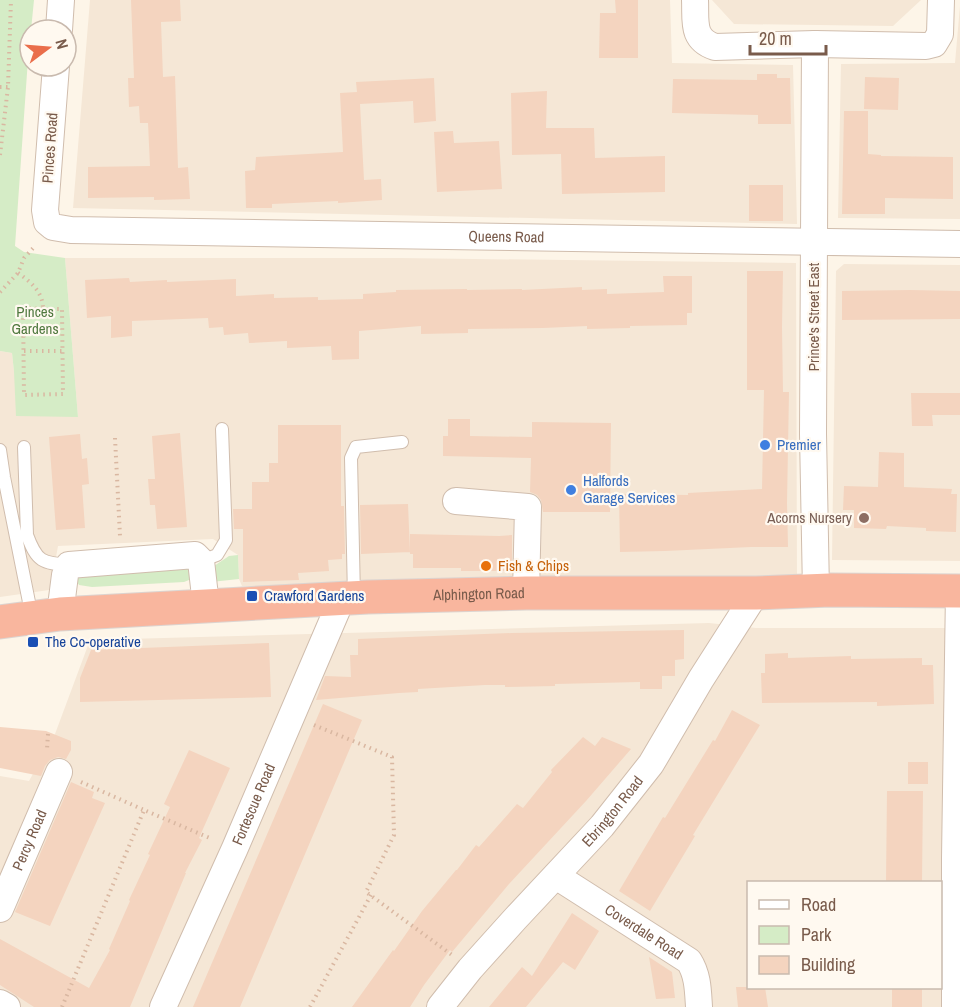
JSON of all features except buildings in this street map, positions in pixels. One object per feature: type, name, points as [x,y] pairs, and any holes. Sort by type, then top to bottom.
[{"type":"highway","name":"Alphington Road","points":[[0,622],[46,616],[346,598],[526,593],[960,591]]},
{"type":"street","points":[[59,18],[61,0]]},
{"type":"street","points":[[695,0],[696,26],[700,38],[706,44],[716,47],[814,44],[926,46],[934,44],[940,34],[940,0]]},
{"type":"street","name":"Prince's Street East","points":[[814,44],[813,434],[816,591]]},
{"type":"street","name":"Pinces Road","points":[[52,227],[47,222],[45,210],[55,78]]},
{"type":"street","name":"Queens Road","points":[[52,227],[71,230],[960,244]]},
{"type":"street","points":[[456,501],[528,507],[526,593]]},
{"type":"street","points":[[46,616],[69,566],[195,555],[201,561],[206,606]]},
{"type":"street","points":[[955,1007],[960,591]]},
{"type":"street","name":"Ebrington Road","points":[[440,1007],[470,969],[602,826],[651,764],[701,679],[756,593]]},
{"type":"street","name":"Fortescue Road","points":[[163,1007],[235,848],[337,610],[346,598]]},
{"type":"street","name":"Percy Road","points":[[0,909],[59,772]]},
{"type":"street","name":"Coverdale Road","points":[[556,876],[690,961],[698,983],[699,1007]]},
{"type":"street","points":[[0,1003],[7,1007]]},
{"type":"lane","points":[[201,561],[217,555],[226,540],[222,429]]},
{"type":"lane","points":[[346,598],[351,458],[356,447],[402,442]]},
{"type":"lane","points":[[24,447],[27,535],[38,557],[48,563],[69,566]]},
{"type":"lane","points":[[0,450],[4,477],[46,616]]},
{"type":"path","points":[[0,155],[8,87],[11,0]]},
{"type":"path","points":[[0,87],[8,87]]},
{"type":"path","points":[[0,292],[18,273],[24,258],[52,227]]},
{"type":"path","points":[[18,273],[38,290],[43,301],[43,309]]},
{"type":"path","points":[[23,308],[43,309],[62,309],[63,394],[24,395],[23,308]]},
{"type":"path","points":[[24,351],[63,351]]},
{"type":"path","points":[[115,438],[122,561]]},
{"type":"path","points":[[291,716],[392,757],[394,835],[366,892],[470,969]]},
{"type":"path","points":[[59,772],[235,848]]},
{"type":"path","points":[[62,1007],[144,810]]},
{"type":"path","points":[[310,1007],[371,895]]},
{"type":"shaded area","points":[[90,0],[670,0],[672,63],[793,65],[797,224],[73,208]]},
{"type":"shaded area","points":[[712,0],[921,0],[893,26],[734,24]]},
{"type":"shaded area","points":[[960,6],[960,219],[838,218],[841,64],[955,63]]},
{"type":"shaded area","points":[[65,258],[400,258],[796,263],[797,585],[339,588],[242,586],[239,579],[238,555],[213,539],[58,546],[49,590],[0,597],[0,351],[12,353],[14,372],[78,417]]},
{"type":"shaded area","points":[[844,264],[960,265],[960,561],[832,560],[836,271]]},
{"type":"shaded area","points":[[709,623],[756,628],[960,628],[960,1007],[0,1007],[0,776],[29,781],[55,734],[90,640]]},
{"type":"green space","name":"Pinces Gardens","points":[[0,0],[34,0],[32,18],[18,18],[18,78],[27,78],[15,246],[24,252],[65,258],[78,417],[16,416],[12,353],[0,351]]},
{"type":"green space","points":[[238,555],[239,579],[211,582],[214,566],[229,556]]},
{"type":"green space","points":[[189,568],[192,575],[184,582],[92,587],[79,585],[75,578],[79,573]]},
{"type":"place","name":"Premier","points":[[765,445]]},
{"type":"place","name":"Halfords Garage Services","points":[[571,490]]},
{"type":"place","name":"Acorns Nursery","points":[[864,518]]},
{"type":"place","name":"Fish & Chips","points":[[486,566]]},
{"type":"place","name":"Crawford Gardens","points":[[252,596]]},
{"type":"place","name":"The Co-operative","points":[[33,642]]}]
